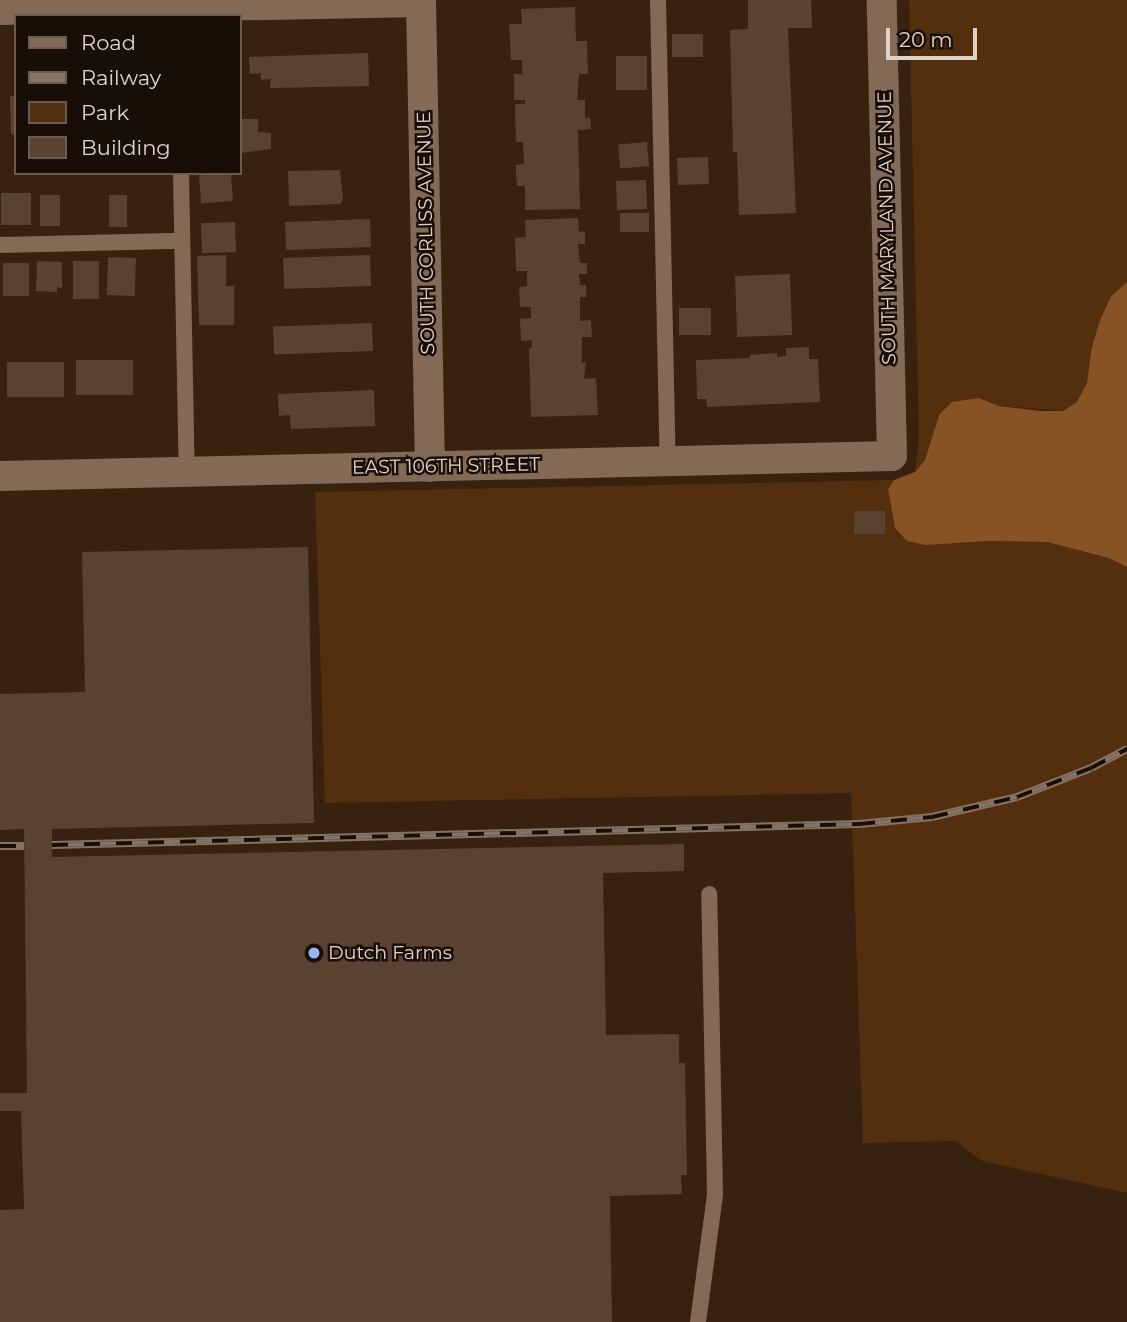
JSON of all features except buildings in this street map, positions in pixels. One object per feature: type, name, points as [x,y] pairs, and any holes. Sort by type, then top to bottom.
[{"type":"street","name":"SOUTH MARYLAND AVENUE","points":[[882,0],[892,456]]},
{"type":"street","points":[[0,10],[421,1]]},
{"type":"street","name":"SOUTH CORLISS AVENUE","points":[[421,1],[430,467]]},
{"type":"street","name":"EAST 106TH STREET","points":[[0,476],[892,456]]},
{"type":"lane","points":[[658,0],[668,461]]},
{"type":"lane","points":[[181,175],[187,472]]},
{"type":"lane","points":[[0,245],[182,241]]},
{"type":"lane","points":[[698,1322],[715,1194],[709,894]]},
{"type":"green space","points":[[909,0],[1127,0],[1127,282],[1111,296],[1091,351],[1087,383],[1078,402],[1063,411],[999,406],[979,398],[939,415],[925,460],[915,472],[919,437]]},
{"type":"green space","points":[[894,480],[888,489],[895,528],[987,541],[1047,542],[1109,558],[1127,567],[1127,1193],[982,1161],[956,1141],[863,1143],[851,793],[325,803],[315,492]]},
{"type":"shaded area","points":[[1127,282],[1127,567],[1109,558],[1047,542],[987,541],[925,545],[907,541],[895,528],[888,489],[894,480],[915,472],[925,460],[939,415],[952,402],[979,398],[999,406],[1041,411],[1063,411],[1077,402],[1087,383],[1091,351],[1099,323],[1111,296]]},
{"type":"railway","points":[[52,845],[859,824],[932,817],[1017,797],[1091,768],[1127,749]]},
{"type":"railway","points":[[0,846],[24,846]]},
{"type":"place","name":"Dutch Farms","points":[[314,953]]}]
